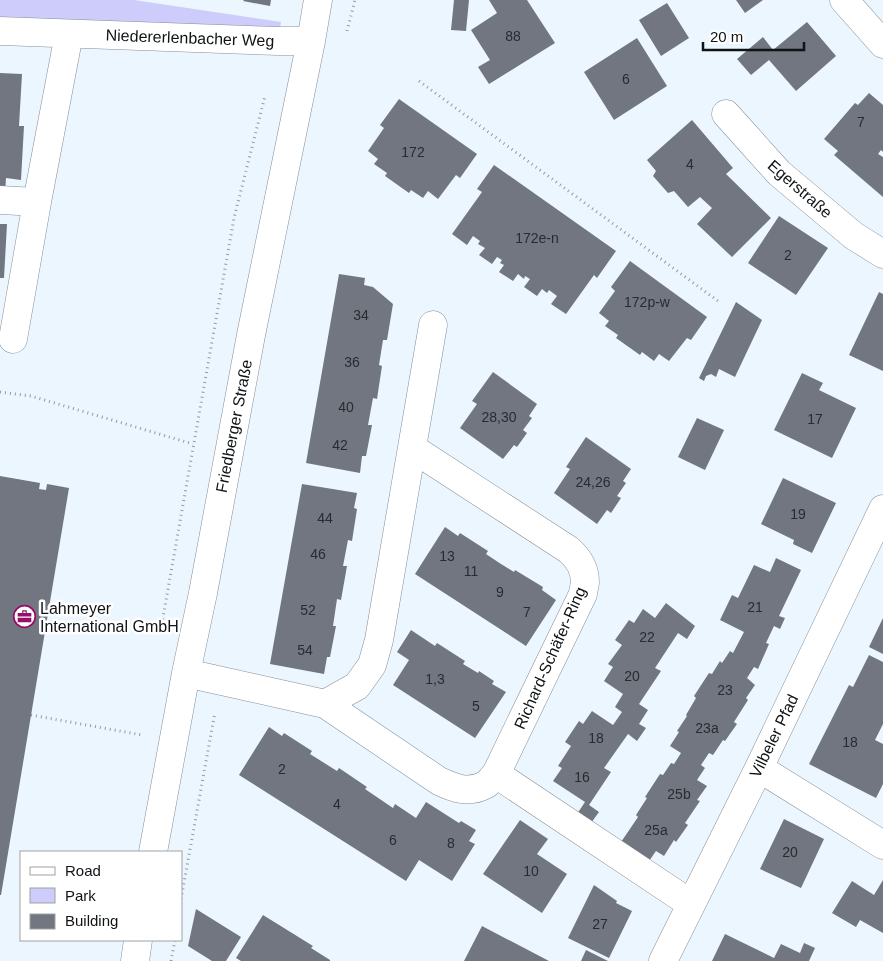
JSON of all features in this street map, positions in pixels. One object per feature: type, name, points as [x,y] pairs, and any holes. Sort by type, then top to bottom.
[{"type":"street","name":"Friedberger Straße","points":[[154,851],[186,673],[269,242],[318,0]]},
{"type":"street","points":[[844,0],[883,44]]},
{"type":"street","name":"Niedererlenbacher Weg","points":[[0,31],[311,41]]},
{"type":"street","points":[[13,339],[69,34]]},
{"type":"street","name":"Egerstraße","points":[[726,114],[779,173],[854,236],[883,254]]},
{"type":"street","points":[[0,200],[37,202]]},
{"type":"street","points":[[325,704],[357,686],[372,665],[379,640],[433,325]]},
{"type":"street","name":"Richard-Schäfer-Ring","points":[[186,673],[325,704],[439,781],[456,788],[470,790],[486,785],[496,774],[583,594],[585,581],[582,567],[577,557],[569,550],[412,448]]},
{"type":"street","name":"Vilbeler Pfad","points":[[662,961],[883,509]]},
{"type":"street","points":[[758,768],[883,845]]},
{"type":"street","points":[[496,774],[691,904]]},
{"type":"street","points":[[135,961],[138,941]]},
{"type":"path","points":[[419,81],[718,301]]},
{"type":"path","points":[[159,637],[234,218],[267,87]]},
{"type":"path","points":[[0,392],[31,396],[193,444]]},
{"type":"path","points":[[31,715],[142,735]]},
{"type":"path","points":[[171,961],[175,941]]},
{"type":"green space","points":[[0,0],[134,0],[281,22],[278,41],[0,27]]},
{"type":"building","points":[[244,0],[271,0],[270,6]]},
{"type":"building","points":[[454,0],[469,0],[466,31],[451,30]]},
{"type":"building","points":[[489,0],[527,0],[555,43],[489,84],[478,67],[490,60],[471,30],[497,13]]},
{"type":"building","points":[[736,0],[763,0],[745,13]]},
{"type":"building","points":[[667,3],[689,38],[661,56],[639,20]]},
{"type":"building","points":[[807,22],[836,56],[796,91],[769,60],[751,75],[737,59],[763,37],[773,50]]},
{"type":"building","points":[[637,38],[667,86],[614,120],[584,72]]},
{"type":"building","points":[[0,73],[22,74],[19,126],[24,126],[21,180],[6,178],[5,194],[0,193]]},
{"type":"building","points":[[869,93],[883,105],[883,152],[881,150],[878,154],[883,157],[883,197],[834,155],[838,151],[824,139],[855,103],[858,105]]},
{"type":"building","points":[[399,99],[477,154],[460,178],[456,175],[438,199],[428,191],[423,198],[411,190],[409,193],[385,176],[387,173],[374,164],[378,159],[368,151],[384,128],[380,125]]},
{"type":"building","points":[[692,120],[733,168],[726,174],[771,218],[732,257],[697,224],[712,208],[700,197],[688,207],[674,191],[668,193],[653,176],[656,171],[647,160]]},
{"type":"building","points":[[494,165],[616,251],[597,278],[594,275],[566,314],[551,304],[557,296],[549,290],[547,293],[542,289],[537,296],[524,287],[530,279],[525,276],[524,279],[518,274],[513,281],[499,272],[504,265],[500,263],[502,260],[497,257],[492,264],[479,255],[485,248],[478,244],[480,241],[473,236],[467,245],[452,234],[482,192],[477,189]]},
{"type":"building","points":[[779,216],[828,248],[796,295],[748,263]]},
{"type":"building","points":[[0,224],[7,224],[4,278],[0,278]]},
{"type":"building","points":[[630,261],[707,317],[691,340],[687,338],[669,361],[659,354],[654,361],[642,352],[640,355],[616,338],[618,335],[605,326],[609,321],[599,313],[615,291],[611,287]]},
{"type":"building","points":[[339,274],[365,278],[364,285],[373,287],[393,304],[387,340],[383,340],[379,365],[382,366],[377,399],[373,398],[368,425],[372,425],[366,456],[362,456],[360,473],[306,463]]},
{"type":"building","points":[[879,292],[883,294],[883,371],[849,355]]},
{"type":"building","points":[[736,302],[762,320],[735,377],[719,369],[716,377],[711,374],[706,376],[704,381],[699,378]]},
{"type":"building","points":[[493,372],[537,404],[529,416],[532,418],[523,430],[527,433],[517,447],[514,445],[503,459],[460,428],[477,404],[472,401]]},
{"type":"building","points":[[802,373],[823,383],[819,390],[856,408],[832,458],[774,430]]},
{"type":"building","points":[[697,418],[724,430],[705,470],[678,457]]},
{"type":"building","points":[[586,437],[631,469],[623,481],[626,483],[617,496],[621,498],[611,513],[607,510],[597,524],[554,493],[570,469],[566,467]]},
{"type":"building","name":"Lahmeyer International GmbH","points":[[0,476],[40,483],[39,489],[46,490],[47,484],[69,488],[1,895],[0,895]]},
{"type":"building","points":[[783,478],[836,503],[812,553],[793,544],[794,540],[761,524]]},
{"type":"building","points":[[302,484],[357,493],[354,508],[357,509],[352,541],[348,540],[343,566],[347,566],[341,600],[337,599],[333,626],[336,626],[330,657],[327,657],[324,674],[270,664]]},
{"type":"building","points":[[445,527],[458,536],[460,533],[488,551],[486,554],[501,564],[543,587],[542,590],[556,600],[526,646],[415,574]]},
{"type":"building","points":[[776,558],[801,570],[779,616],[785,618],[780,629],[774,626],[766,643],[769,644],[758,669],[754,667],[747,678],[755,685],[734,722],[737,724],[713,755],[709,753],[701,765],[705,768],[697,780],[707,786],[697,800],[700,801],[685,823],[688,825],[676,842],[674,840],[664,856],[656,851],[647,864],[619,845],[638,817],[636,815],[647,798],[645,797],[660,774],[663,775],[671,763],[674,764],[681,753],[670,746],[696,698],[694,696],[709,673],[712,674],[720,661],[722,663],[730,651],[733,653],[744,632],[720,620],[732,595],[738,598],[754,565],[770,572]]},
{"type":"building","points":[[666,603],[695,626],[687,639],[678,633],[655,668],[661,671],[639,704],[648,710],[639,724],[646,728],[637,741],[628,734],[604,768],[611,772],[589,805],[599,812],[591,823],[577,814],[585,802],[553,781],[562,768],[558,766],[571,746],[565,742],[579,721],[583,724],[592,711],[613,725],[622,712],[615,707],[623,694],[604,681],[613,667],[608,664],[622,645],[615,640],[629,620],[634,623],[643,609],[655,618]]},
{"type":"building","points":[[883,618],[883,654],[869,647]]},
{"type":"building","points":[[411,630],[435,646],[437,643],[465,661],[463,664],[478,673],[479,671],[494,681],[492,684],[506,692],[475,738],[393,685],[409,660],[397,652]]},
{"type":"building","points":[[869,655],[883,662],[883,724],[875,740],[883,744],[883,784],[876,798],[809,764],[849,685],[853,687]]},
{"type":"building","points":[[269,727],[282,736],[284,733],[312,751],[310,754],[337,771],[339,768],[393,808],[395,804],[416,818],[426,802],[459,823],[461,821],[476,830],[469,841],[475,844],[452,881],[419,860],[406,881],[239,775]]},
{"type":"building","points":[[784,819],[824,839],[801,888],[760,869]]},
{"type":"building","points":[[520,820],[548,839],[537,854],[567,874],[542,913],[483,874]]},
{"type":"building","points":[[883,880],[883,933],[860,920],[856,927],[832,913],[852,881],[874,895]]},
{"type":"building","points":[[594,885],[617,901],[616,903],[632,911],[609,958],[568,938]]},
{"type":"building","points":[[196,909],[241,937],[226,961],[212,961],[188,946]]},
{"type":"building","points":[[263,915],[313,946],[311,948],[330,961],[241,961],[236,958]]},
{"type":"building","points":[[482,926],[549,961],[464,961]]},
{"type":"building","points":[[725,934],[774,958],[781,944],[800,953],[804,943],[815,948],[809,961],[712,961]]},
{"type":"building","points":[[586,950],[608,961],[581,961]]},
{"type":"place","name":"Lahmeyer International GmbH","points":[[24,617]]}]
